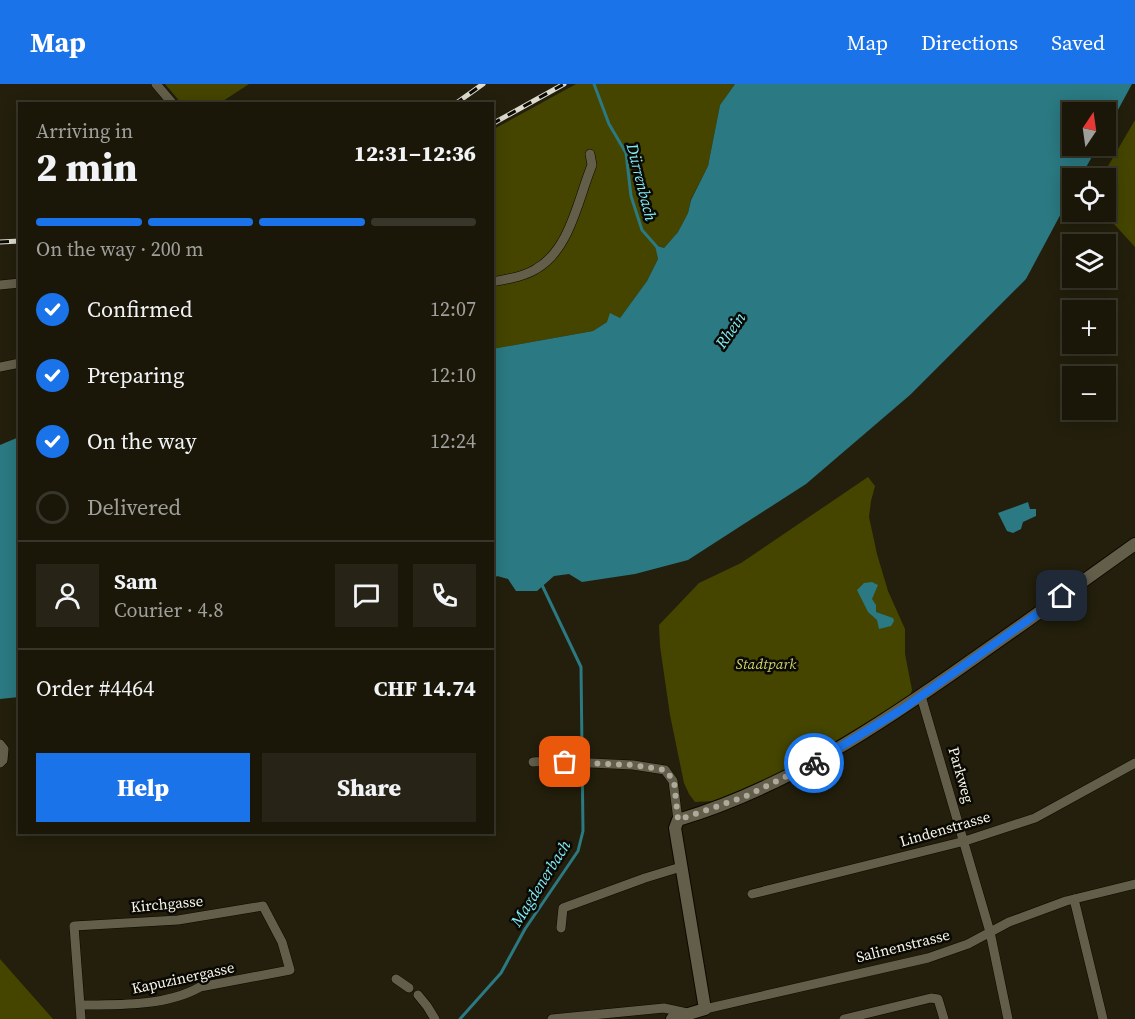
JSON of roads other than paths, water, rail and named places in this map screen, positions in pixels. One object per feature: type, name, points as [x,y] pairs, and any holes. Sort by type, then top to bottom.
[{"type":"street","points":[[156,84],[171,102]]},
{"type":"street","points":[[494,282],[520,276],[539,268],[565,237],[592,165],[590,154]]},
{"type":"street","points":[[0,285],[18,283]]},
{"type":"street","points":[[0,367],[18,363]]},
{"type":"street","points":[[678,820],[744,797],[826,757],[921,696],[1135,544]]},
{"type":"street","name":"Parkweg","points":[[921,696],[990,932],[1008,1019]]},
{"type":"street","points":[[0,763],[3,760],[2,747]]},
{"type":"street","points":[[533,762],[633,765],[665,770],[674,781],[678,820],[675,828],[705,1009]]},
{"type":"street","name":"Lindenstrasse","points":[[752,894],[965,841],[1035,818],[1135,763]]},
{"type":"street","points":[[561,928],[563,908],[681,867]]},
{"type":"street","name":"Salinenstrasse","points":[[672,1019],[687,1013],[928,958],[968,944],[1009,922],[1074,899],[1135,884]]},
{"type":"street","points":[[1074,899],[1103,1019]]},
{"type":"street","name":"Kirchgasse","points":[[81,1005],[74,926],[178,920],[263,906],[282,942],[290,970]]},
{"type":"street","name":"Kapuzinergasse","points":[[81,1005],[135,1005],[191,993],[200,987],[290,970]]},
{"type":"street","points":[[396,979],[409,988]]},
{"type":"street","points":[[418,995],[435,1019]]},
{"type":"street","points":[[844,1019],[931,998],[938,999],[944,1019]]},
{"type":"street","points":[[81,1005],[81,1019]]},
{"type":"street","points":[[552,1019],[663,1008],[687,1013]]},
{"type":"water","name":"Rhein","points":[[735,84],[1132,84],[1116,114],[1116,102],[1062,102],[1062,156],[1092,156],[1086,168],[1062,168],[1062,212],[1026,279],[910,395],[806,484],[688,560],[635,574],[582,582],[569,574],[554,576],[537,591],[516,591],[508,579],[497,576],[494,579],[494,349],[593,331],[607,322],[610,313],[620,318],[647,281],[658,259],[655,245],[664,248],[678,232],[708,166],[720,105]]},
{"type":"water","points":[[18,437],[18,697],[0,699],[0,445]]},
{"type":"water","points":[[1028,502],[1030,509],[1036,509],[1036,516],[1023,522],[1021,529],[1013,533],[1007,531],[998,513]]},
{"type":"water","points":[[872,582],[878,585],[872,599],[876,605],[876,612],[893,618],[891,626],[879,629],[877,620],[868,612],[857,590],[864,583]]},
{"type":"waterway","name":"Dürrenbach","points":[[594,84],[609,124],[626,153],[631,196],[642,230],[657,247]]},
{"type":"waterway","name":"Magdenerbach","points":[[460,1019],[501,973],[525,929],[578,851],[583,831],[581,667],[542,585]]},
{"type":"railway","points":[[458,102],[483,84]]},
{"type":"railway","points":[[494,123],[564,84]]},
{"type":"railway","points":[[0,242],[18,241]]},
{"type":"park label","name":"Stadtpark","points":[[766,664]]}]
